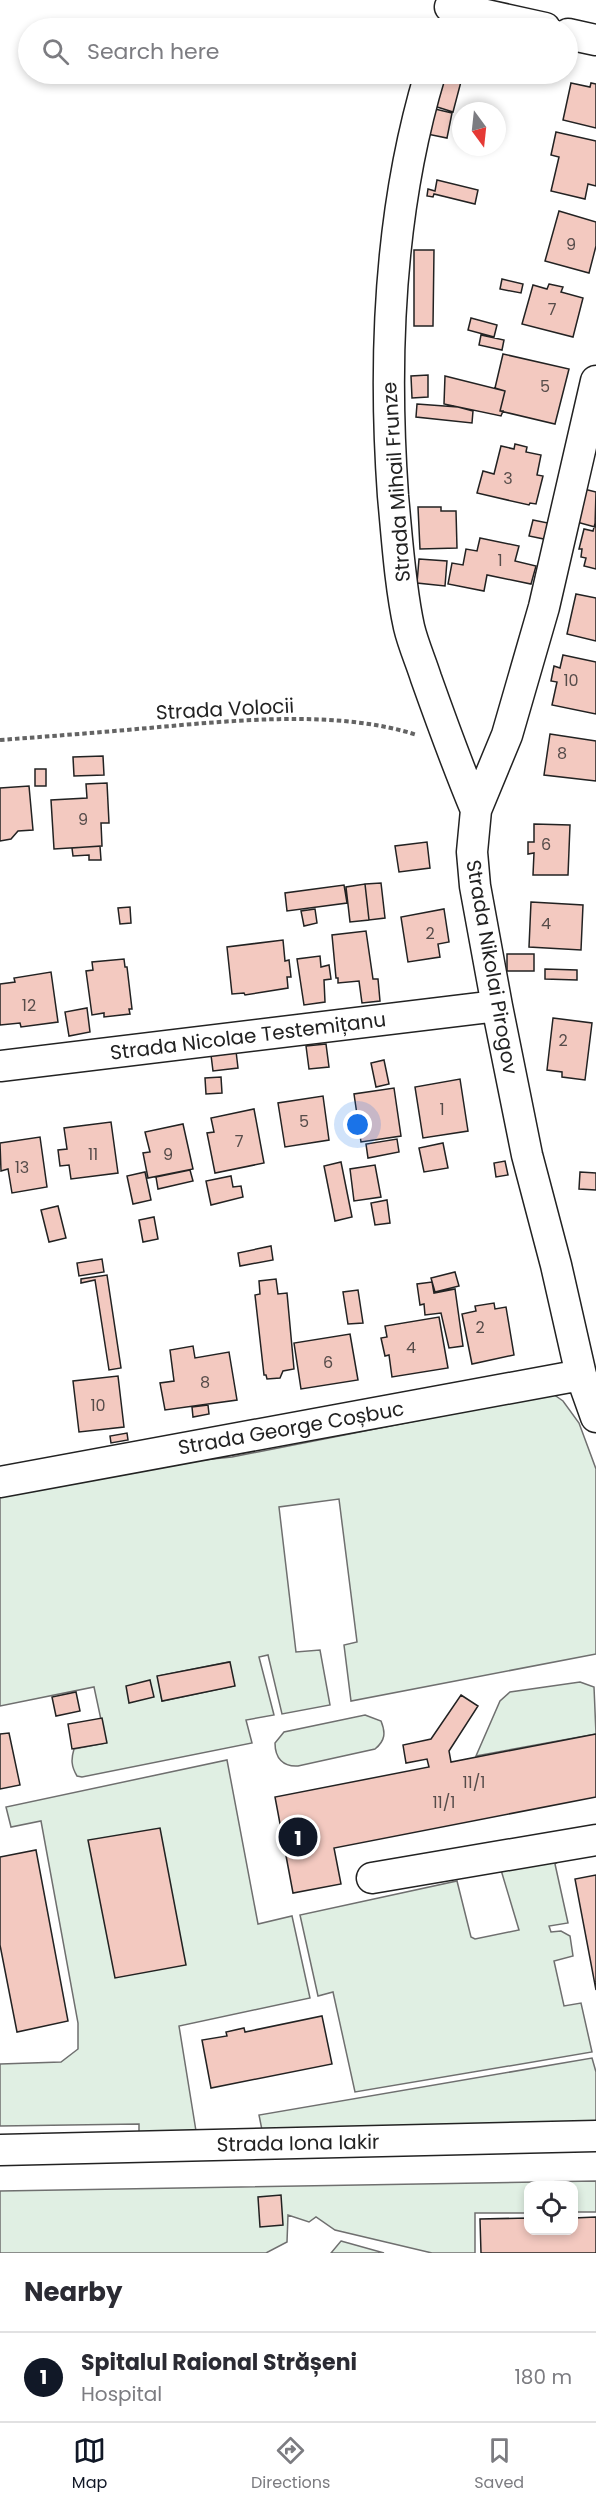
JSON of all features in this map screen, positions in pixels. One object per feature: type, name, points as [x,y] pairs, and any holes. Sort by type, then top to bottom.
[{"type":"street","points":[[448,12],[484,18]]},
{"type":"street","points":[[578,36],[596,40]]},
{"type":"street","name":"Strada Mihail Frunze","points":[[427,84],[415,123],[398,226],[389,334],[388,419],[396,526],[409,627],[449,745],[476,810]]},
{"type":"street","name":"Strada Nikolai Pirogov","points":[[596,381],[544,607],[507,735],[476,810],[472,852],[475,886],[527,1155],[556,1265],[581,1375],[596,1417]]},
{"type":"street","name":"Strada Nicolae Testemițanu","points":[[0,1066],[497,1006]]},
{"type":"street","name":"Strada George Coșbuc","points":[[0,1482],[581,1375]]},
{"type":"street","points":[[372,1878],[596,1840]]},
{"type":"street","name":"Strada Iona Iakir","points":[[0,2150],[596,2136]]},
{"type":"path","name":"Strada Volocii","points":[[0,740],[230,721],[292,720],[388,725],[449,745]]},
{"type":"green space","points":[[553,1394],[563,1401],[579,1423],[596,1469],[596,1654],[351,1701],[344,1645],[357,1642],[339,1499],[279,1507],[296,1652],[320,1650],[330,1705],[282,1714],[268,1655],[259,1657],[274,1715],[246,1720],[252,1743],[82,1777],[77,1776],[72,1762],[74,1749],[106,1743],[94,1687],[0,1706],[0,1497],[193,1461],[232,1457]],"holes":[[[229,1662],[234,1686],[162,1701],[158,1676]]]},
{"type":"green space","points":[[580,1682],[594,1687],[596,1734],[476,1756],[500,1701],[510,1692]]},
{"type":"green space","points":[[365,1715],[381,1721],[383,1725],[383,1740],[375,1749],[298,1766],[288,1765],[278,1757],[275,1743],[284,1732]]},
{"type":"green space","points":[[227,1760],[258,1924],[292,1916],[310,1998],[179,2026],[196,2131],[139,2132],[139,2124],[0,2126],[0,2064],[61,2062],[78,2049],[78,2023],[41,1821],[11,1827],[6,1807]]},
{"type":"green space","points":[[557,1856],[558,1862],[555,1864],[568,1923],[549,1926],[551,1932],[561,1931],[570,1936],[573,1956],[554,1961],[564,2006],[581,2003],[592,2052],[355,2092],[333,1992],[318,1996],[300,1915],[457,1881],[471,1937],[475,1939],[519,1930],[501,1870]]},
{"type":"green space","points":[[592,2058],[596,2072],[596,2123],[262,2130],[259,2115]]},
{"type":"green space","points":[[578,2181],[596,2181],[596,2212],[578,2212]]},
{"type":"green space","points":[[524,2182],[524,2213],[475,2213],[475,2253],[432,2253],[335,2230],[316,2217],[309,2222],[288,2215],[287,2242],[266,2253],[0,2253],[0,2191]]},
{"type":"green space","points":[[341,2241],[384,2253],[331,2253]]},
{"type":"building","points":[[591,83],[596,84],[596,128],[563,120],[571,84],[590,87]]},
{"type":"building","points":[[441,84],[460,84],[456,102],[452,102],[452,112],[434,106]]},
{"type":"building","points":[[435,109],[452,113],[447,138],[427,134]]},
{"type":"building","points":[[556,132],[596,141],[596,186],[588,184],[585,199],[551,191],[559,157],[551,155]]},
{"type":"building","points":[[437,180],[478,190],[475,204],[434,194],[433,197],[427,196],[428,189],[435,191]]},
{"type":"building","points":[[559,211],[596,222],[596,246],[589,273],[545,261]]},
{"type":"building","points":[[414,250],[434,250],[433,326],[414,326]]},
{"type":"building","points":[[502,279],[523,284],[521,293],[500,289]]},
{"type":"building","points":[[549,284],[563,287],[561,292],[583,298],[573,337],[522,324],[533,285],[547,289]]},
{"type":"building","points":[[471,318],[497,325],[494,337],[468,330]]},
{"type":"building","points":[[481,335],[504,340],[502,350],[479,345]]},
{"type":"building","points":[[503,354],[569,369],[555,424],[500,411],[505,391],[495,388]]},
{"type":"building","points":[[428,375],[428,397],[412,398],[411,376]]},
{"type":"building","points":[[445,376],[505,391],[501,416],[444,404]]},
{"type":"building","points":[[417,404],[458,407],[473,411],[472,423],[416,417]]},
{"type":"building","points":[[515,444],[527,447],[526,452],[541,455],[537,475],[543,476],[536,504],[530,503],[529,505],[477,493],[483,471],[494,474],[501,446],[514,449]]},
{"type":"building","points":[[580,488],[596,492],[595,527],[573,521]]},
{"type":"building","points":[[418,507],[441,507],[441,511],[456,511],[457,548],[420,549]]},
{"type":"building","points":[[533,520],[548,523],[544,539],[529,536]]},
{"type":"building","points":[[596,520],[596,569],[584,566],[586,558],[581,557],[582,549],[579,549],[584,529],[593,531]]},
{"type":"building","points":[[480,538],[519,546],[515,561],[536,566],[531,584],[487,575],[484,591],[448,584],[452,563],[463,565],[466,549],[477,551]]},
{"type":"building","points":[[419,559],[447,561],[445,586],[417,583]]},
{"type":"building","points":[[576,594],[596,598],[596,641],[567,634]]},
{"type":"building","points":[[563,655],[596,662],[596,714],[552,705],[557,682],[551,681],[554,666],[560,668]]},
{"type":"building","points":[[550,734],[596,741],[596,781],[544,775]]},
{"type":"building","points":[[103,756],[104,775],[74,776],[73,757]]},
{"type":"building","points":[[35,769],[46,769],[46,786],[35,786]]},
{"type":"building","points":[[107,783],[109,823],[101,823],[102,846],[54,849],[51,800],[87,798],[86,784]]},
{"type":"building","points":[[29,786],[33,830],[18,831],[11,839],[0,841],[0,788]]},
{"type":"building","points":[[534,824],[570,825],[568,875],[533,875],[534,853],[528,854],[528,842],[534,842]]},
{"type":"building","points":[[427,842],[430,868],[399,872],[395,846]]},
{"type":"building","points":[[100,846],[101,860],[89,860],[89,855],[73,856],[72,848]]},
{"type":"building","points":[[381,883],[385,918],[369,920],[365,884]]},
{"type":"building","points":[[365,884],[369,920],[350,922],[346,887]]},
{"type":"building","points":[[344,885],[347,903],[287,911],[285,893]]},
{"type":"building","points":[[531,902],[583,905],[581,950],[529,947]]},
{"type":"building","points":[[130,907],[131,923],[120,924],[118,908]]},
{"type":"building","points":[[315,909],[317,923],[304,926],[301,911]]},
{"type":"building","points":[[444,909],[449,942],[438,944],[440,957],[408,962],[401,917]]},
{"type":"building","points":[[366,931],[373,979],[378,979],[380,1001],[362,1003],[359,981],[338,983],[332,935]]},
{"type":"building","points":[[283,940],[285,961],[289,960],[291,977],[287,977],[288,988],[245,995],[244,993],[232,994],[227,947]]},
{"type":"building","points":[[507,954],[534,954],[534,971],[507,971]]},
{"type":"building","points":[[320,956],[321,967],[329,965],[331,979],[324,980],[325,1002],[304,1005],[297,959]]},
{"type":"building","points":[[124,959],[132,1009],[129,1009],[130,1014],[104,1017],[104,1013],[92,1015],[86,971],[93,970],[92,962]]},
{"type":"building","points":[[545,969],[577,970],[577,980],[545,979]]},
{"type":"building","points":[[51,972],[58,1022],[21,1027],[20,1023],[0,1025],[0,984],[15,982],[14,978]]},
{"type":"building","points":[[87,1008],[90,1032],[69,1036],[65,1012]]},
{"type":"building","points":[[553,1018],[592,1023],[585,1080],[562,1077],[562,1072],[547,1070]]},
{"type":"building","points":[[326,1044],[329,1067],[309,1069],[306,1046]]},
{"type":"building","points":[[236,1051],[238,1068],[213,1071],[211,1055]]},
{"type":"building","points":[[384,1060],[389,1084],[376,1087],[371,1063]]},
{"type":"building","points":[[221,1077],[222,1093],[206,1094],[205,1078]]},
{"type":"building","points":[[460,1079],[468,1131],[423,1138],[415,1087]]},
{"type":"building","points":[[394,1088],[401,1136],[361,1142],[354,1094]]},
{"type":"building","points":[[323,1096],[329,1140],[285,1147],[278,1103]]},
{"type":"building","points":[[254,1109],[264,1163],[215,1173],[207,1133],[214,1132],[211,1118]]},
{"type":"building","points":[[111,1122],[118,1173],[71,1179],[69,1165],[60,1166],[58,1150],[67,1149],[64,1128]]},
{"type":"building","points":[[183,1124],[193,1169],[148,1178],[143,1153],[150,1152],[145,1132]]},
{"type":"building","points":[[40,1137],[47,1187],[12,1193],[8,1169],[1,1171],[0,1143]]},
{"type":"building","points":[[397,1139],[399,1152],[368,1158],[366,1144]]},
{"type":"building","points":[[443,1143],[448,1168],[424,1172],[419,1148]]},
{"type":"building","points":[[505,1161],[508,1175],[496,1177],[494,1163]]},
{"type":"building","points":[[341,1162],[352,1217],[335,1221],[324,1166]]},
{"type":"building","points":[[375,1165],[381,1197],[354,1201],[350,1169]]},
{"type":"building","points":[[190,1170],[193,1181],[158,1189],[156,1177]]},
{"type":"building","points":[[145,1172],[151,1200],[133,1204],[127,1176]]},
{"type":"building","points":[[580,1172],[596,1173],[596,1190],[579,1189]]},
{"type":"building","points":[[231,1176],[233,1187],[241,1186],[243,1197],[211,1205],[206,1181]]},
{"type":"building","points":[[387,1200],[390,1223],[375,1225],[371,1203]]},
{"type":"building","points":[[58,1206],[66,1238],[49,1242],[41,1210]]},
{"type":"building","points":[[154,1217],[158,1239],[143,1242],[139,1220]]},
{"type":"building","points":[[271,1246],[273,1260],[240,1266],[238,1253]]},
{"type":"building","points":[[102,1259],[104,1272],[79,1276],[77,1263]]},
{"type":"building","points":[[455,1272],[459,1286],[435,1292],[431,1278]]},
{"type":"building","points":[[107,1275],[121,1368],[109,1370],[95,1280],[81,1283],[81,1279]]},
{"type":"building","points":[[276,1279],[278,1294],[287,1293],[294,1369],[283,1371],[280,1378],[267,1379],[264,1375],[255,1295],[260,1294],[259,1281]]},
{"type":"building","points":[[432,1282],[434,1293],[455,1289],[463,1346],[449,1348],[441,1313],[425,1315],[424,1304],[420,1305],[417,1284]]},
{"type":"building","points":[[358,1290],[363,1323],[348,1324],[343,1292]]},
{"type":"building","points":[[494,1303],[495,1309],[506,1307],[514,1355],[472,1364],[462,1314],[476,1311],[475,1306]]},
{"type":"building","points":[[439,1317],[448,1368],[392,1377],[389,1355],[385,1356],[381,1338],[387,1337],[385,1326]]},
{"type":"building","points":[[350,1334],[358,1380],[301,1389],[294,1343]]},
{"type":"building","points":[[193,1346],[195,1358],[229,1352],[237,1400],[165,1410],[160,1383],[174,1381],[170,1350]]},
{"type":"building","points":[[118,1376],[124,1427],[79,1432],[73,1381]]},
{"type":"building","points":[[208,1405],[209,1414],[193,1417],[192,1407]]},
{"type":"building","points":[[127,1433],[128,1440],[111,1443],[110,1436]]},
{"type":"building","points":[[230,1662],[235,1686],[162,1701],[157,1676]]},
{"type":"building","points":[[150,1680],[154,1697],[129,1703],[126,1686]]},
{"type":"building","points":[[76,1692],[80,1711],[56,1716],[52,1697]]},
{"type":"building","points":[[461,1695],[478,1706],[449,1751],[451,1762],[596,1734],[596,1797],[334,1848],[341,1884],[293,1893],[275,1797],[429,1767],[427,1759],[406,1763],[403,1745],[431,1739]]},
{"type":"building","points":[[102,1718],[107,1743],[72,1749],[68,1724]]},
{"type":"building","points":[[9,1733],[20,1785],[0,1789],[0,1734]]},
{"type":"building","points":[[160,1828],[186,1965],[115,1978],[88,1840]]},
{"type":"building","points":[[36,1850],[68,2021],[17,2032],[0,1945],[0,1857]]},
{"type":"building","points":[[596,1875],[596,1990],[575,1879]]},
{"type":"building","points":[[322,2016],[332,2064],[211,2088],[202,2040],[227,2036],[226,2032],[244,2028],[245,2032]]},
{"type":"building","points":[[281,2195],[283,2225],[260,2227],[258,2197]]},
{"type":"building","points":[[596,2217],[596,2253],[481,2253],[480,2219],[524,2218],[524,2235],[578,2235],[578,2218]]},
{"type":"place","name":"Spitalul Raional Strășeni","points":[[298,1837]]}]
